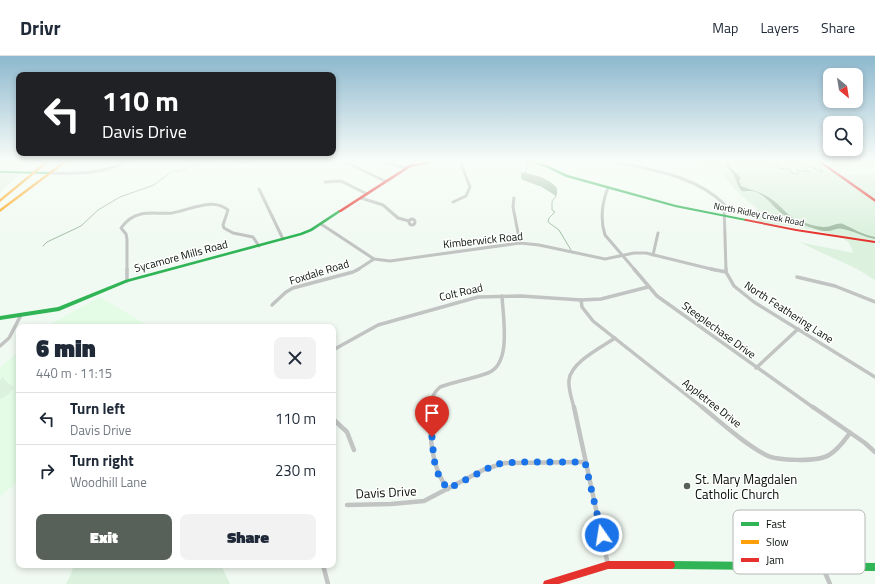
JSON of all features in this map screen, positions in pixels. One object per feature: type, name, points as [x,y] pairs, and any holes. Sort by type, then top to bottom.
[{"type":"main road","points":[[0,196],[12,186]]},
{"type":"main road","points":[[0,201],[18,186]]},
{"type":"main road","points":[[0,211],[33,186]]},
{"type":"main road","name":"Sycamore Mills Road","points":[[0,318],[49,312],[63,308],[127,281],[259,246],[311,230],[379,186]]},
{"type":"main road","name":"North Ridley Creek Road","points":[[600,186],[665,204],[724,216],[875,242]]},
{"type":"main road","points":[[852,186],[875,201]]},
{"type":"main road","points":[[548,584],[608,565],[733,566]]},
{"type":"street","points":[[350,186],[367,194]]},
{"type":"street","points":[[453,202],[466,196],[469,186]]},
{"type":"street","points":[[698,186],[720,199],[724,204],[726,272]]},
{"type":"street","name":"Steeplechase Drive","points":[[608,188],[605,194],[602,229],[604,235],[648,287],[669,305],[756,368],[865,443],[875,452]]},
{"type":"street","points":[[259,189],[283,239]]},
{"type":"street","points":[[361,198],[383,205],[398,218],[409,221]]},
{"type":"street","points":[[514,198],[513,207],[520,243]]},
{"type":"street","points":[[127,281],[127,240],[121,228],[126,221],[140,214],[172,212],[210,204],[222,205],[228,210],[223,225],[224,228],[232,233],[252,236],[257,240],[259,246]]},
{"type":"street","name":"Kimberwick Road","points":[[321,224],[374,259],[390,261],[520,243],[539,245],[605,259],[640,253],[726,272]]},
{"type":"street","points":[[653,255],[658,233]]},
{"type":"street","name":"Foxdale Road","points":[[272,305],[286,292],[293,288],[353,272],[362,268],[374,259]]},
{"type":"street","name":"North Feathering Lane","points":[[726,272],[734,286],[740,292],[875,377]]},
{"type":"street","points":[[797,277],[835,286],[875,302]]},
{"type":"street","name":"Colt Road","points":[[336,348],[378,325],[478,297],[502,296],[582,300],[601,299],[648,287]]},
{"type":"street","points":[[448,489],[441,481],[435,468],[429,406],[432,395],[442,385],[484,374],[499,367],[503,356],[502,296]]},
{"type":"street","name":"Appletree Drive","points":[[582,300],[582,307],[587,316],[751,446],[767,455],[782,459],[818,459],[826,457],[832,454],[850,433]]},
{"type":"street","points":[[16,324],[21,315]]},
{"type":"street","points":[[0,346],[9,338],[16,325]]},
{"type":"street","points":[[756,368],[798,329]]},
{"type":"street","points":[[608,565],[569,386],[569,379],[571,373],[578,365],[615,338]]},
{"type":"street","points":[[336,421],[340,423],[351,437],[354,450]]},
{"type":"street","name":"Davis Drive","points":[[347,505],[414,502],[424,500],[496,464],[517,462],[585,462]]},
{"type":"street","points":[[324,568],[328,584]]},
{"type":"street","points":[[825,574],[830,584]]},
{"type":"shaded area","points":[[0,186],[7,186],[0,192]]},
{"type":"shaded area","points":[[538,186],[555,186],[557,188],[557,195],[556,196]]},
{"type":"shaded area","points":[[732,186],[875,186],[875,280],[857,269],[799,242],[853,253],[848,242],[832,234],[819,231],[758,222],[757,208]]},
{"type":"shaded area","points":[[738,186],[741,186],[762,194],[770,198],[795,219],[821,227],[843,224],[875,237],[875,239],[841,229],[824,231],[808,226],[783,214],[769,201],[754,191],[742,191]]},
{"type":"shaded area","points":[[100,297],[145,324],[50,324]]},
{"type":"shaded area","points":[[16,354],[16,483],[0,496],[0,368]]},
{"type":"shaded area","points":[[4,377],[4,380],[14,387],[8,395],[0,399],[0,380]]},
{"type":"shaded area","points":[[73,568],[222,568],[230,584],[66,584]]},
{"type":"waterway","points":[[43,246],[47,242],[81,226],[98,210],[120,197],[152,186]]},
{"type":"waterway","points":[[556,196],[552,201],[552,210],[555,212],[549,218],[548,222],[559,230],[571,250]]},
{"type":"traffic: fast","points":[[602,186],[676,206],[746,220]]},
{"type":"traffic: fast","points":[[0,318],[59,309],[127,281],[301,234],[311,230],[340,211]]},
{"type":"traffic: fast","points":[[671,565],[733,566]]},
{"type":"traffic: fast","points":[[865,567],[875,567]]},
{"type":"traffic: slow","points":[[0,201],[18,186]]},
{"type":"traffic: slow","points":[[0,211],[33,186]]},
{"type":"traffic: jam","points":[[340,211],[379,186]]},
{"type":"traffic: jam","points":[[853,186],[875,201]]},
{"type":"traffic: jam","points":[[746,220],[796,230],[875,242]]},
{"type":"traffic: jam","points":[[547,584],[608,565],[671,565]]},
{"type":"place","name":"St. Mary Magdalen Catholic Church","points":[[687,486]]},
{"type":"route","points":[[432,437],[437,475],[448,489],[496,464],[517,462],[585,462],[602,535]]}]
